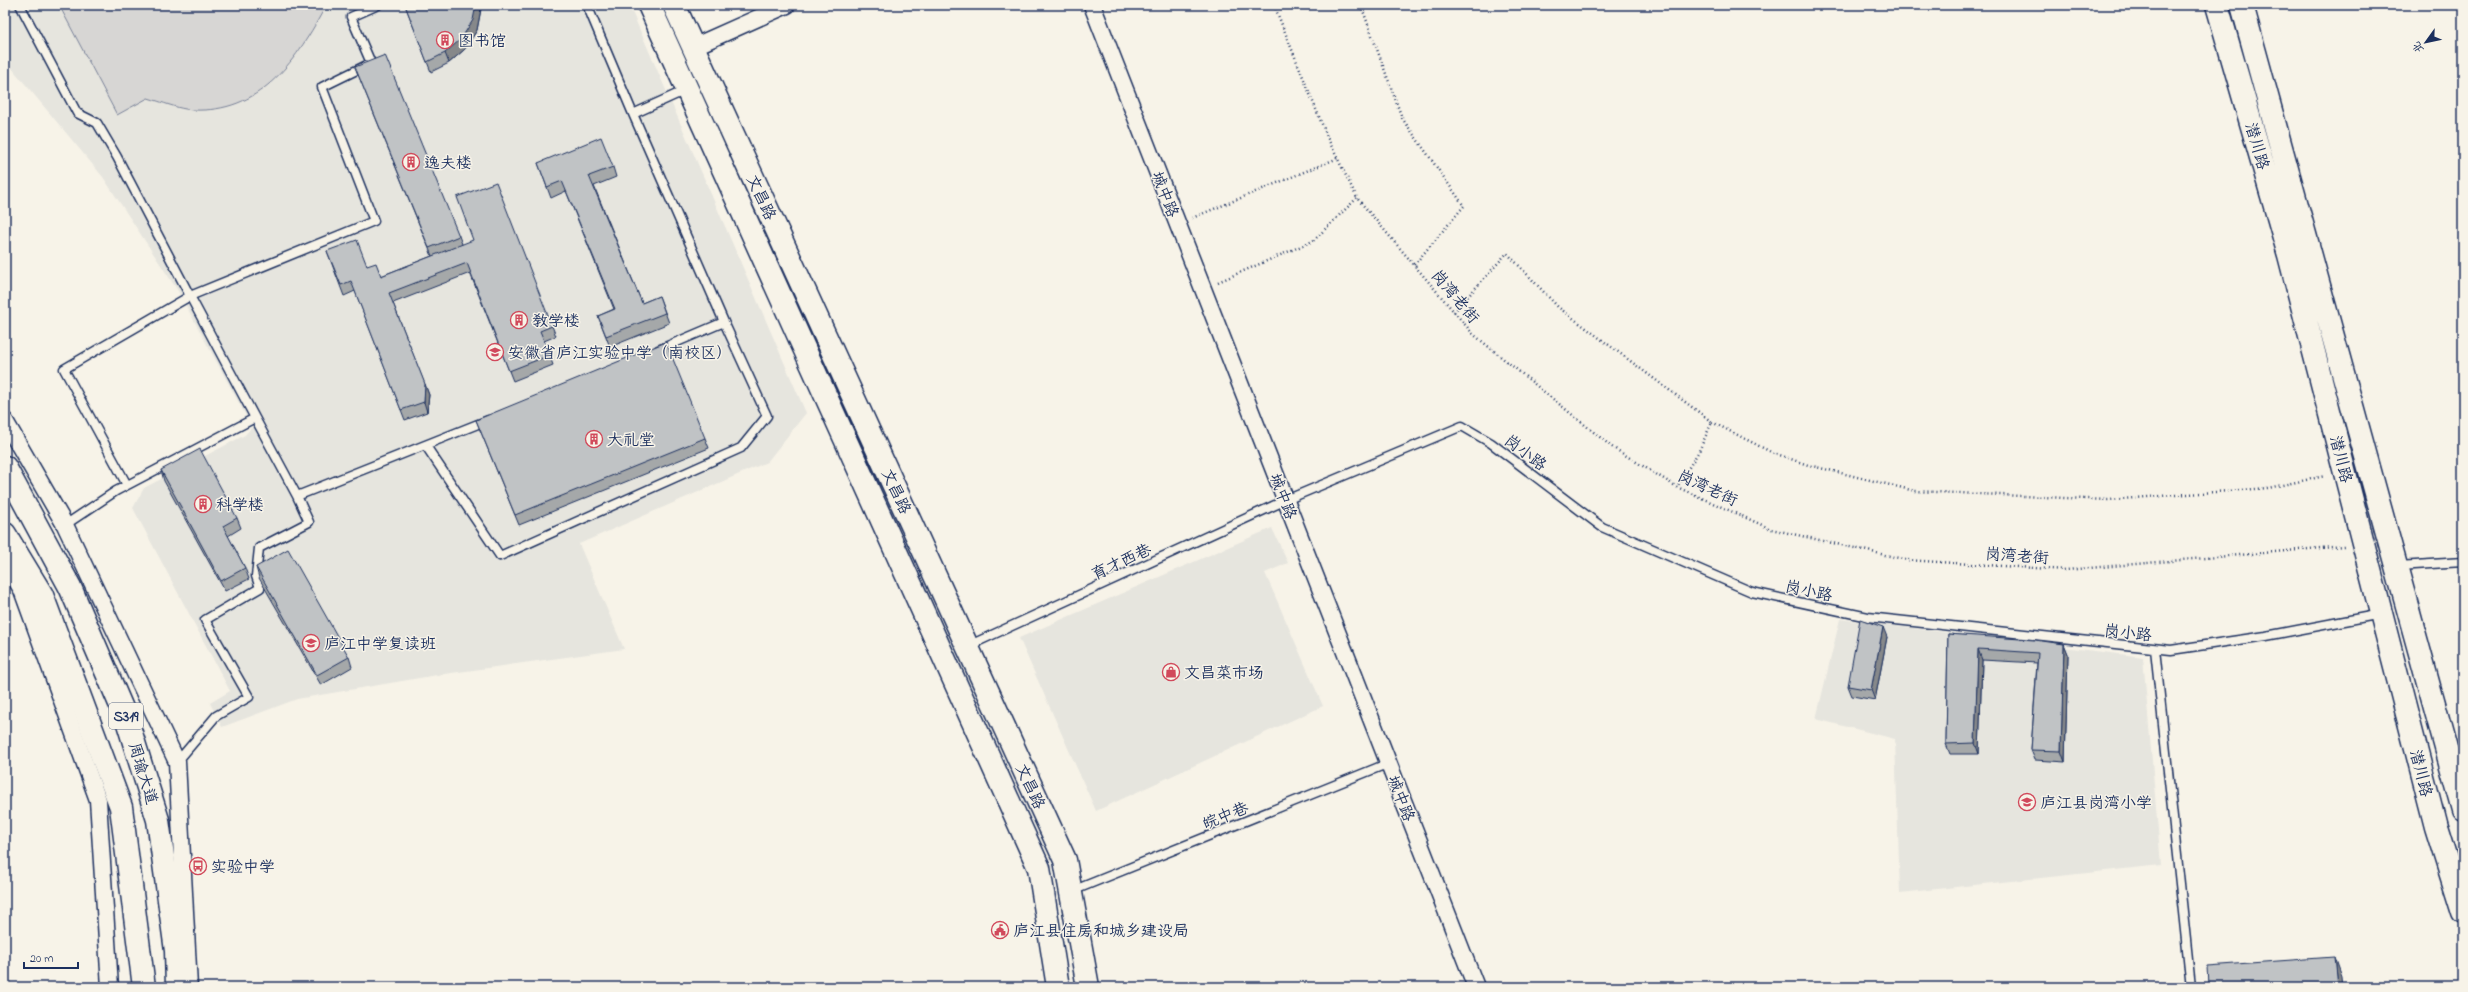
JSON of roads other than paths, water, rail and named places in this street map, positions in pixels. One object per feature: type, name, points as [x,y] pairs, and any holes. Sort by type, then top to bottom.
[{"type":"main road","name":"文昌路","points":[[649,5],[1039,868],[1058,987]]},
{"type":"main road","name":"文昌路","points":[[674,5],[1065,860],[1088,987]]},
{"type":"main road","name":"潜川路","points":[[2217,5],[2289,255],[2436,827],[2463,913]]},
{"type":"main road","name":"潜川路","points":[[2242,5],[2463,810]]},
{"type":"main road","name":"周瑜大道","points":[[5,467],[70,586],[127,720],[158,820],[176,951],[177,987]]},
{"type":"main road","name":"周瑜大道","points":[[5,534],[42,595],[121,807],[144,987]]},
{"type":"street","points":[[693,47],[787,5]]},
{"type":"street","name":"城中路","points":[[1092,5],[1476,987]]},
{"type":"street","points":[[5,421],[65,525],[177,762],[189,987]]},
{"type":"street","points":[[5,561],[22,590],[98,800],[110,987]]},
{"type":"lane","points":[[20,5],[78,113],[97,123],[109,144],[297,496],[309,522],[259,548],[256,576],[260,588],[205,620],[250,697],[216,716],[177,762]]},
{"type":"lane","points":[[127,485],[64,369],[190,296],[374,221],[322,86],[371,63],[351,17],[378,5]]},
{"type":"lane","points":[[426,446],[500,556],[741,448],[767,416],[724,322],[587,5]]},
{"type":"lane","points":[[633,114],[687,90]]},
{"type":"lane","points":[[651,352],[724,322]]},
{"type":"lane","points":[[297,496],[499,416]]},
{"type":"lane","points":[[65,525],[127,485],[255,418]]},
{"type":"lane","name":"岗小路","points":[[1286,500],[1462,426],[1491,443],[1602,527],[1752,592],[1868,617],[2172,650],[2382,614]]},
{"type":"lane","name":"育才西巷","points":[[968,646],[1286,500]]},
{"type":"lane","points":[[2396,566],[2463,562]]},
{"type":"lane","points":[[2155,649],[2191,987]]},
{"type":"lane","name":"皖中巷","points":[[1071,892],[1389,763]]},
{"type":"place","name":"图书馆","points":[[445,40]]},
{"type":"place","name":"逸夫楼","points":[[411,162]]},
{"type":"place","name":"教学楼","points":[[519,320]]},
{"type":"place","name":"安徽省庐江实验中学（南校区）","points":[[495,352]]},
{"type":"place","name":"大礼堂","points":[[594,439]]},
{"type":"place","name":"科学楼","points":[[203,504]]},
{"type":"place","name":"庐江中学复读班","points":[[311,643]]},
{"type":"place","name":"文昌菜市场","points":[[1171,672]]},
{"type":"place","name":"庐江县岗湾小学","points":[[2027,802]]},
{"type":"place","name":"实验中学","points":[[198,866]]},
{"type":"place","name":"庐江县住房和城乡建设局","points":[[1000,930]]}]
